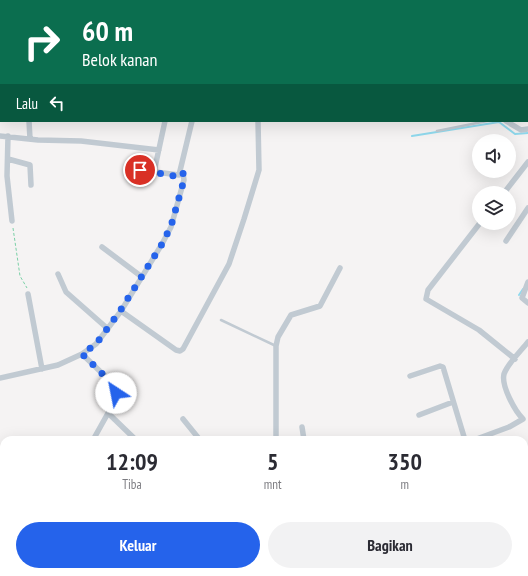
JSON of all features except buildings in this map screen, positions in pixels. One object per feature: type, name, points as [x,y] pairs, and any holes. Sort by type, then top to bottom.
[{"type":"street","points":[[29,122],[30,139]]},
{"type":"street","points":[[154,172],[165,122]]},
{"type":"street","points":[[140,170],[178,176],[181,172],[192,122]]},
{"type":"street","points":[[120,311],[176,350],[183,349],[229,264],[244,219],[259,170],[258,122]]},
{"type":"street","points":[[508,122],[521,130],[528,129]]},
{"type":"street","points":[[0,136],[82,141],[159,150]]},
{"type":"street","points":[[8,136],[8,201],[12,221]]},
{"type":"street","points":[[8,159],[30,165],[31,185]]},
{"type":"street","points":[[509,186],[528,162]]},
{"type":"street","points":[[0,378],[58,365],[82,354],[96,344],[108,329],[142,277],[171,226],[184,180],[183,173],[181,172]]},
{"type":"street","points":[[506,241],[528,208]]},
{"type":"street","points":[[475,230],[428,290],[426,299],[479,330],[515,359]]},
{"type":"street","points":[[102,247],[142,277]]},
{"type":"street","points":[[276,436],[276,346],[278,337],[291,315],[318,308],[322,304],[340,268]]},
{"type":"street","points":[[58,274],[66,292],[108,329]]},
{"type":"street","points":[[528,282],[522,298],[528,303]]},
{"type":"street","points":[[28,294],[42,369]]},
{"type":"street","points":[[523,419],[517,413],[509,397],[504,381],[507,369],[528,342]]},
{"type":"street","points":[[82,354],[115,386],[115,399],[95,436]]},
{"type":"street","points":[[410,376],[440,366],[443,367],[464,436]]},
{"type":"street","points":[[418,415],[453,402]]},
{"type":"street","points":[[108,413],[132,436]]},
{"type":"street","points":[[485,436],[509,427],[528,415]]},
{"type":"street","points":[[183,418],[197,436]]},
{"type":"street","points":[[302,427],[303,436]]},
{"type":"lane","points":[[437,131],[483,122]]},
{"type":"lane","points":[[221,320],[276,346]]},
{"type":"path","points":[[12,221],[20,276],[26,284],[28,294]]},
{"type":"waterway","points":[[412,136],[499,122],[515,134],[528,133]]},
{"type":"waterway","points":[[519,295],[523,289]]},
{"type":"route","points":[[116,393],[115,386],[82,354],[96,344],[150,265],[171,226],[184,180],[183,173],[181,172],[178,176],[175,176],[140,170]]}]
